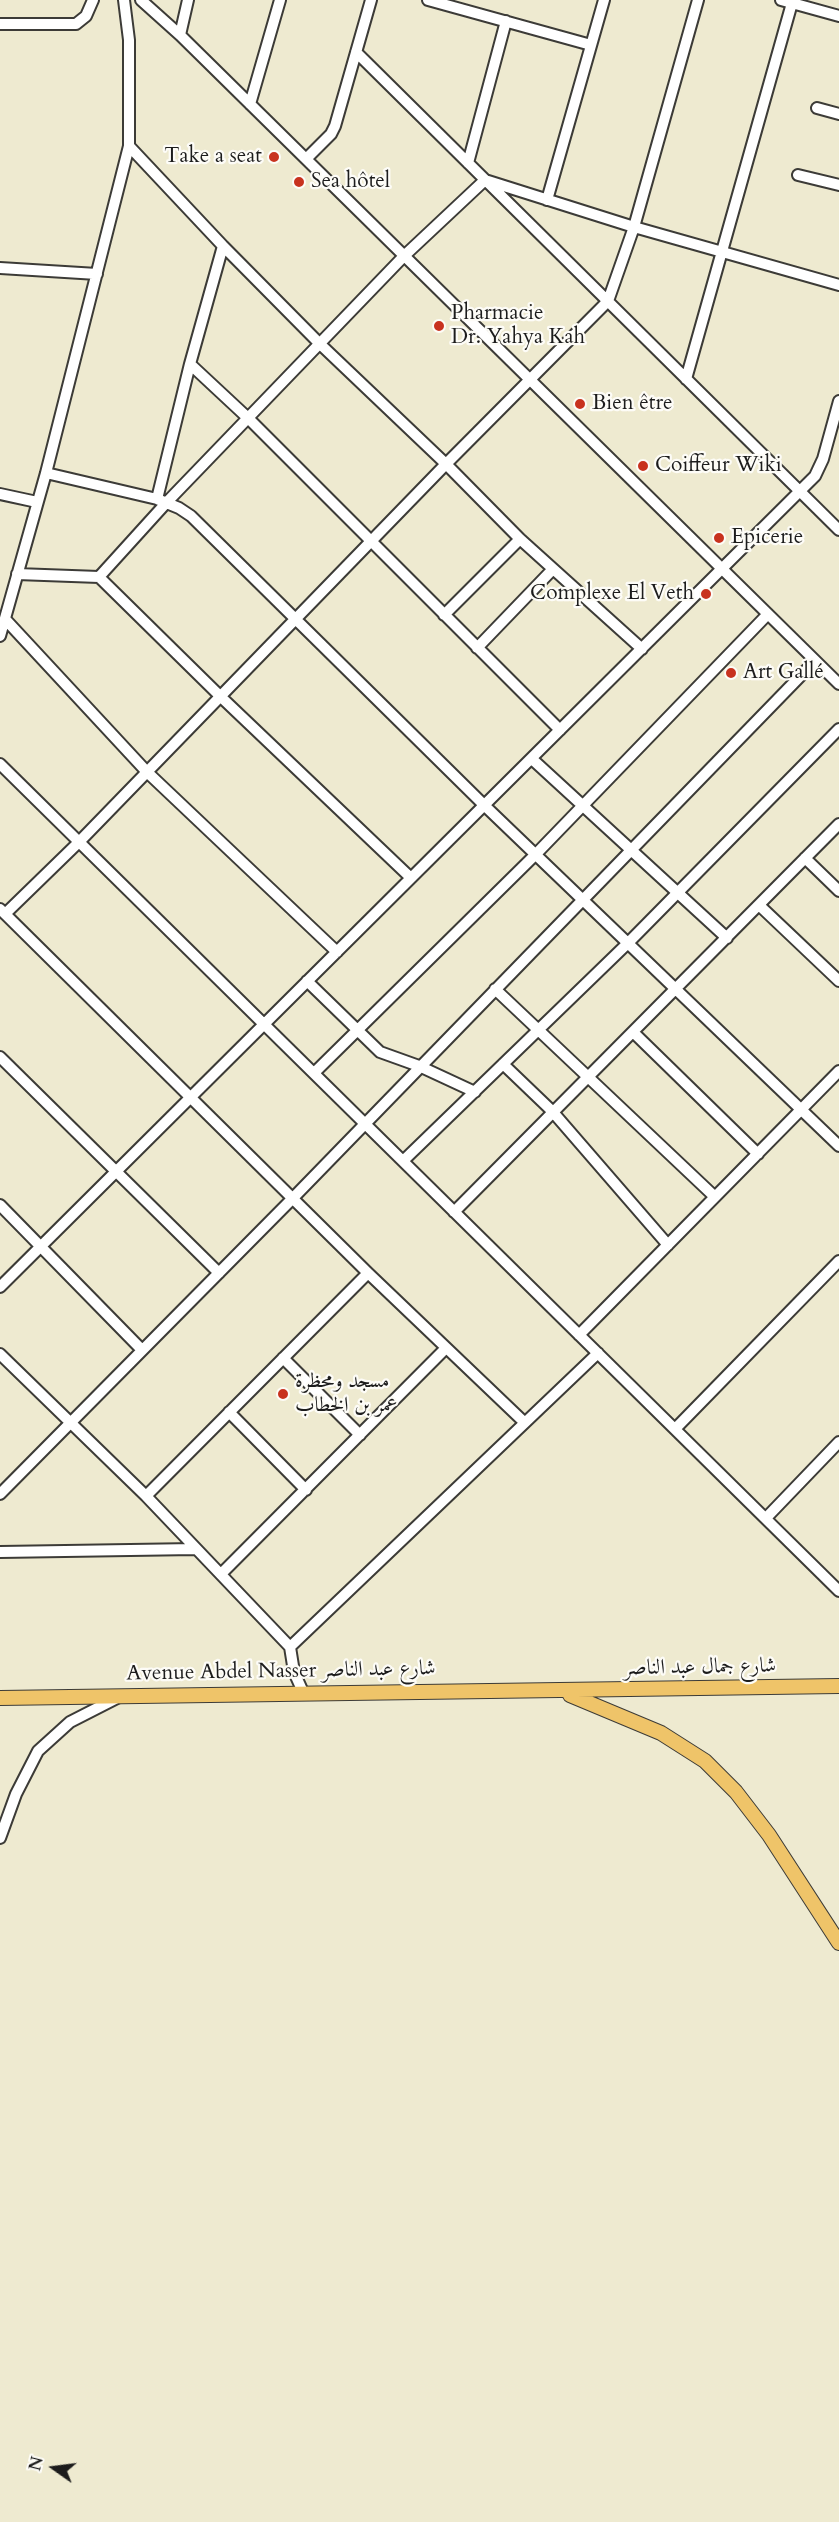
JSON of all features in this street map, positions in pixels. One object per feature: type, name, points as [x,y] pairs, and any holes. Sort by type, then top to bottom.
[{"type":"main road","name":"شارع جمال عبد الناصر","points":[[563,1692],[839,1686]]},
{"type":"main road","name":"Avenue Abdel Nasser شارع عبد الناصر","points":[[0,1698],[303,1692],[563,1692]]},
{"type":"main road","points":[[563,1692],[661,1734],[705,1761],[736,1792],[769,1835],[839,1943]]},
{"type":"street","points":[[0,24],[76,24],[86,16],[93,0]]},
{"type":"street","points":[[0,636],[46,473],[129,146],[129,49],[124,0]]},
{"type":"street","points":[[141,0],[180,35],[839,684]]},
{"type":"street","points":[[180,35],[188,0]]},
{"type":"street","points":[[250,104],[280,0]]},
{"type":"street","points":[[306,159],[331,134],[335,126],[371,0]]},
{"type":"street","points":[[428,0],[591,45]]},
{"type":"street","points":[[547,200],[604,0]]},
{"type":"street","points":[[524,1422],[368,1273],[3,912],[79,842],[372,543],[446,464],[608,301],[633,227],[699,0]]},
{"type":"street","points":[[686,379],[723,252],[787,2],[839,16]]},
{"type":"street","points":[[468,163],[506,21]]},
{"type":"street","points":[[356,52],[839,530]]},
{"type":"street","points":[[817,108],[839,114]]},
{"type":"street","points":[[129,146],[320,344],[520,538],[642,649]]},
{"type":"street","points":[[798,175],[839,185]]},
{"type":"street","points":[[485,180],[633,227],[839,285]]},
{"type":"street","points":[[99,577],[162,501],[249,419],[404,256],[485,180]]},
{"type":"street","points":[[162,501],[190,364],[223,246]]},
{"type":"street","points":[[0,267],[97,274]]},
{"type":"street","points":[[190,364],[249,419],[560,730]]},
{"type":"street","points":[[0,1287],[800,492],[815,476],[823,459],[835,427],[839,401]]},
{"type":"street","points":[[46,473],[162,501],[191,516],[484,806],[629,942],[839,1146]]},
{"type":"street","points":[[0,495],[37,502]]},
{"type":"street","points":[[444,615],[520,538]]},
{"type":"street","points":[[477,648],[553,568]]},
{"type":"street","points":[[17,574],[99,577],[411,878]]},
{"type":"street","points":[[314,1073],[536,854],[768,614]]},
{"type":"street","points":[[5,619],[147,772],[337,951]]},
{"type":"street","points":[[0,1494],[293,1198],[815,661]]},
{"type":"street","points":[[404,1160],[629,942],[839,729]]},
{"type":"street","points":[[532,759],[727,938]]},
{"type":"street","points":[[0,764],[839,1591]]},
{"type":"street","points":[[454,1212],[839,824]]},
{"type":"street","points":[[805,858],[839,891]]},
{"type":"street","points":[[759,905],[839,981]]},
{"type":"street","points":[[307,981],[380,1052],[419,1066],[475,1092]]},
{"type":"street","points":[[495,989],[715,1197]]},
{"type":"street","points":[[633,1032],[758,1154]]},
{"type":"street","points":[[0,1057],[219,1273]]},
{"type":"street","points":[[503,1064],[552,1111],[668,1245]]},
{"type":"street","points":[[579,1335],[839,1071]]},
{"type":"street","points":[[0,1205],[142,1350]]},
{"type":"street","points":[[675,1429],[839,1261]]},
{"type":"street","points":[[146,1496],[368,1273]]},
{"type":"street","points":[[221,1574],[446,1348]]},
{"type":"street","points":[[290,1647],[598,1353]]},
{"type":"street","points":[[0,1354],[146,1496],[290,1647],[294,1672],[303,1692]]},
{"type":"street","points":[[283,1358],[360,1435]]},
{"type":"street","points":[[229,1412],[306,1490]]},
{"type":"street","points":[[766,1518],[839,1442]]},
{"type":"street","points":[[0,1552],[195,1549]]},
{"type":"street","points":[[0,1838],[25,1773],[39,1751],[70,1722],[122,1695]]},
{"type":"street","points":[[0,1812],[4,1825]]},
{"type":"place","name":"Take a seat","points":[[274,157]]},
{"type":"place","name":"Sea hôtel","points":[[299,182]]},
{"type":"place","name":"Pharmacie Dr. Yahya Kah","points":[[439,326]]},
{"type":"place","name":"Bien être","points":[[580,404]]},
{"type":"place","name":"Coiffeur Wiki","points":[[643,466]]},
{"type":"place","name":"Epicerie","points":[[719,538]]},
{"type":"place","name":"Complexe El Veth","points":[[706,594]]},
{"type":"place","name":"Art Gallé","points":[[731,673]]},
{"type":"place","name":"مسجد ومحظرة عمر بن الخطاب","points":[[283,1394]]}]
